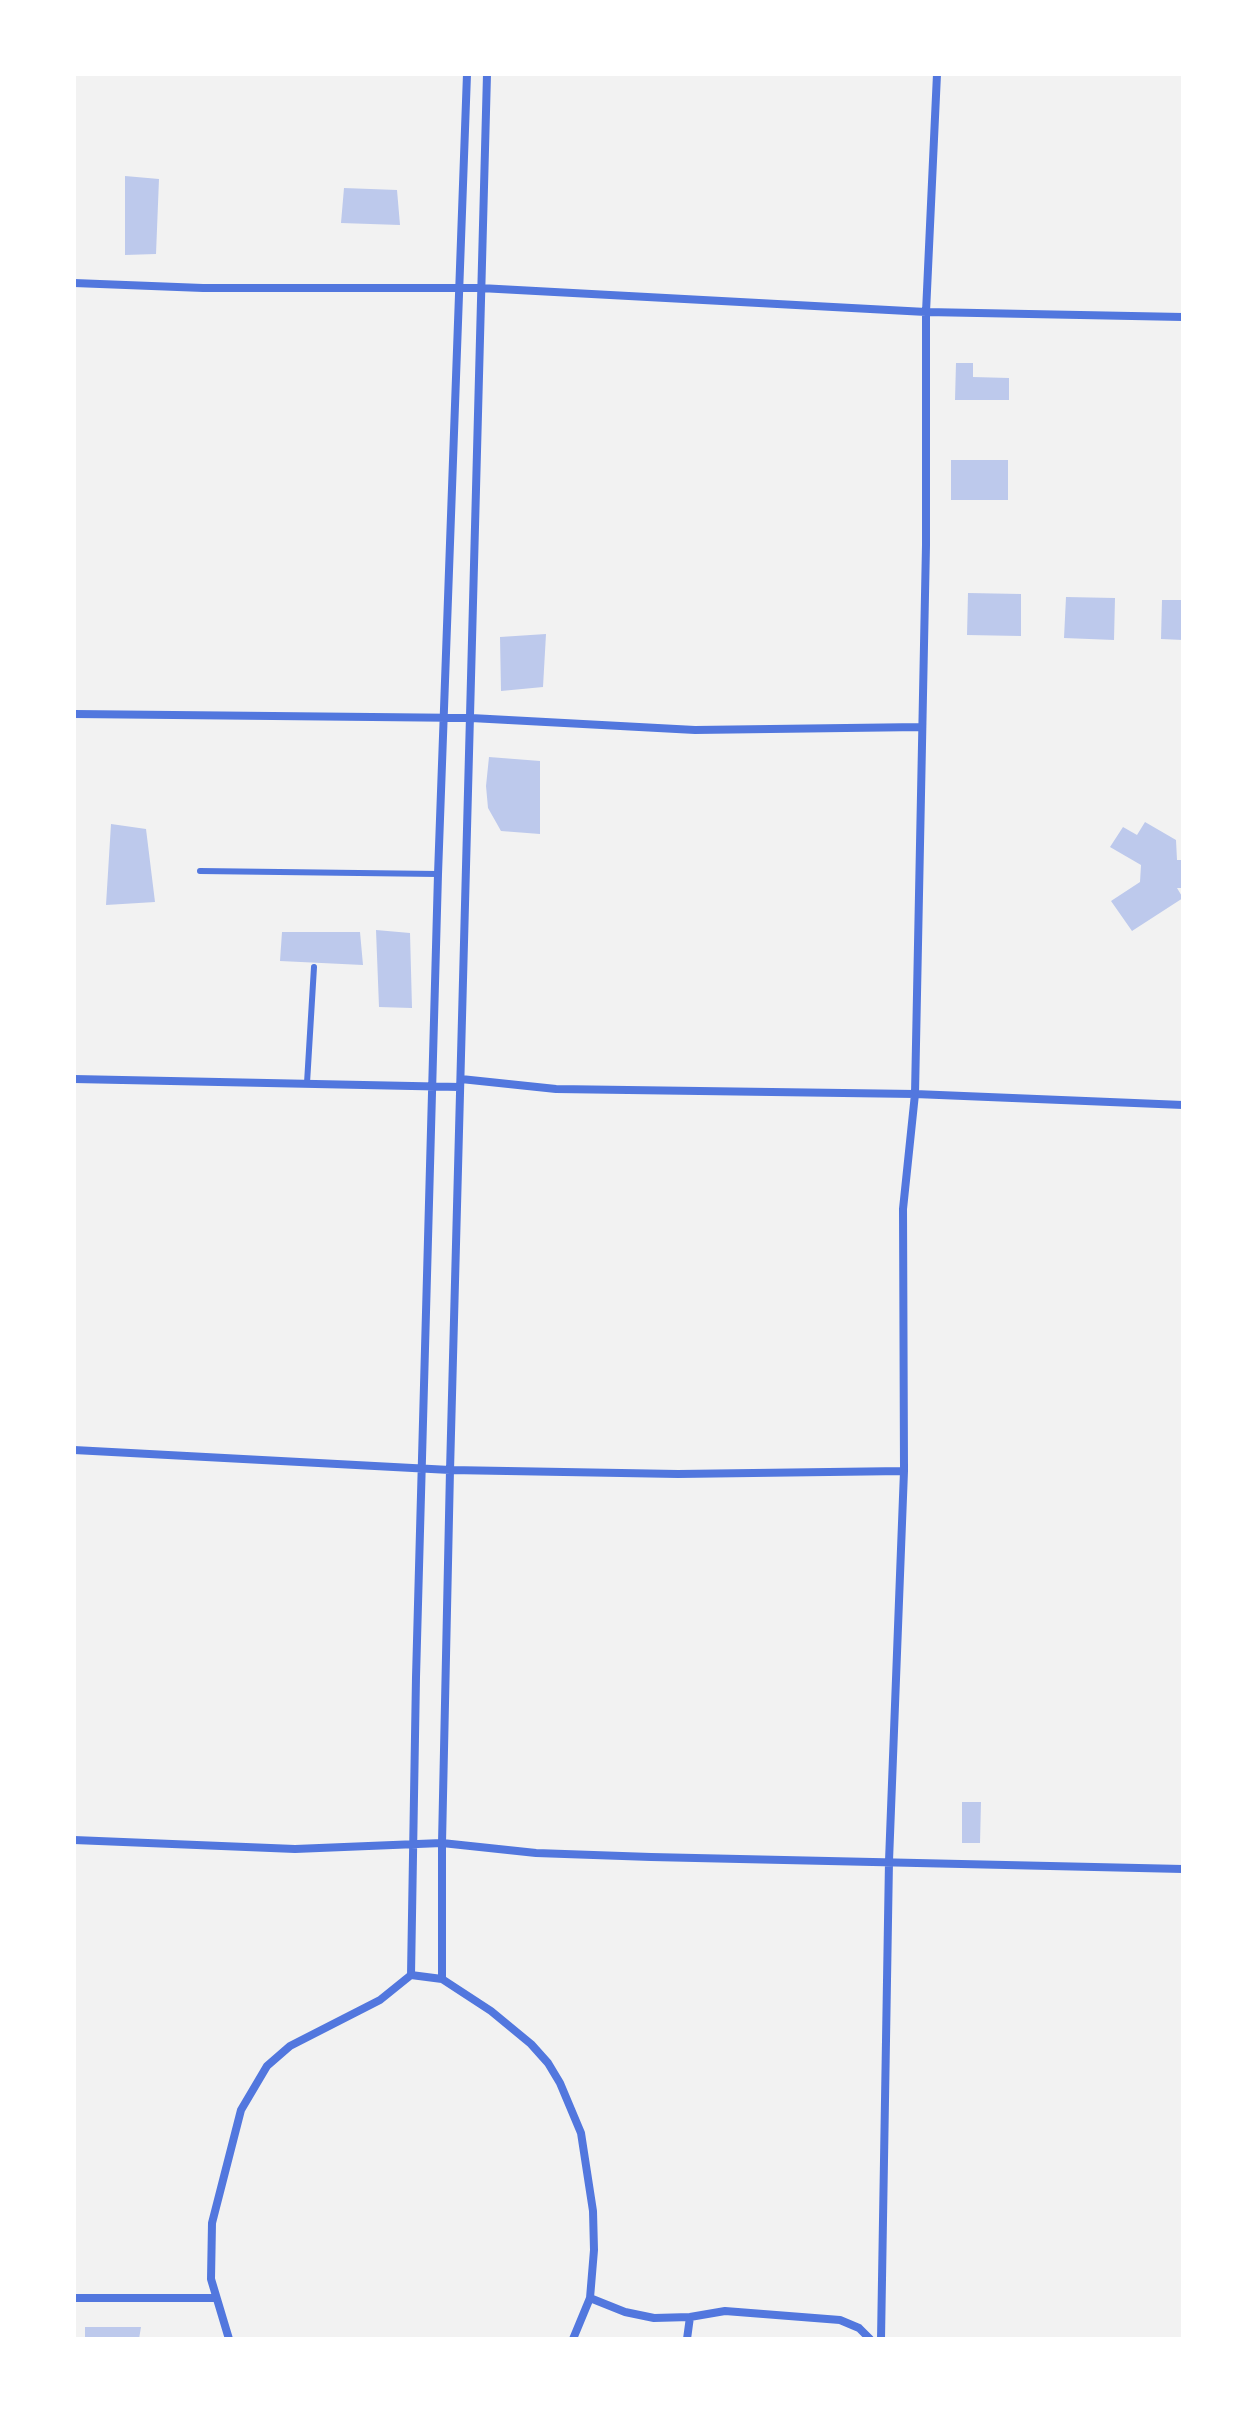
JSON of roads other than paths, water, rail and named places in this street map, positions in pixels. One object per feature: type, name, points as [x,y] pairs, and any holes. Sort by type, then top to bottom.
[{"type":"street","points":[[411,1975],[438,874],[467,74]]},
{"type":"street","points":[[442,1979],[450,1470],[487,74]]},
{"type":"street","points":[[881,2339],[889,1861],[904,1471],[903,1209],[915,1094],[926,545],[926,312],[937,74]]},
{"type":"street","points":[[74,283],[203,288],[480,288],[926,312],[1183,317]]},
{"type":"street","points":[[74,714],[471,718],[695,730],[921,727]]},
{"type":"street","points":[[74,1079],[432,1087],[461,1083],[556,1089],[915,1094],[1183,1105]]},
{"type":"street","points":[[74,1450],[450,1470],[678,1474],[904,1471]]},
{"type":"street","points":[[74,1840],[295,1849],[442,1843],[551,1853],[1183,1869]]},
{"type":"street","points":[[229,2339],[211,2279],[212,2223],[241,2110],[267,2066],[290,2046],[380,2000],[411,1975],[442,1979],[491,2011],[531,2044],[548,2063],[570,2104],[581,2133],[593,2211],[594,2250],[590,2298],[573,2339]]},
{"type":"street","points":[[74,2298],[215,2298]]},
{"type":"street","points":[[590,2298],[625,2312],[654,2318],[690,2317],[725,2311],[840,2320],[859,2328],[870,2339]]},
{"type":"street","points":[[687,2339],[690,2317]]},
{"type":"lane","points":[[200,871],[438,874]]},
{"type":"lane","points":[[307,1083],[314,967]]}]
